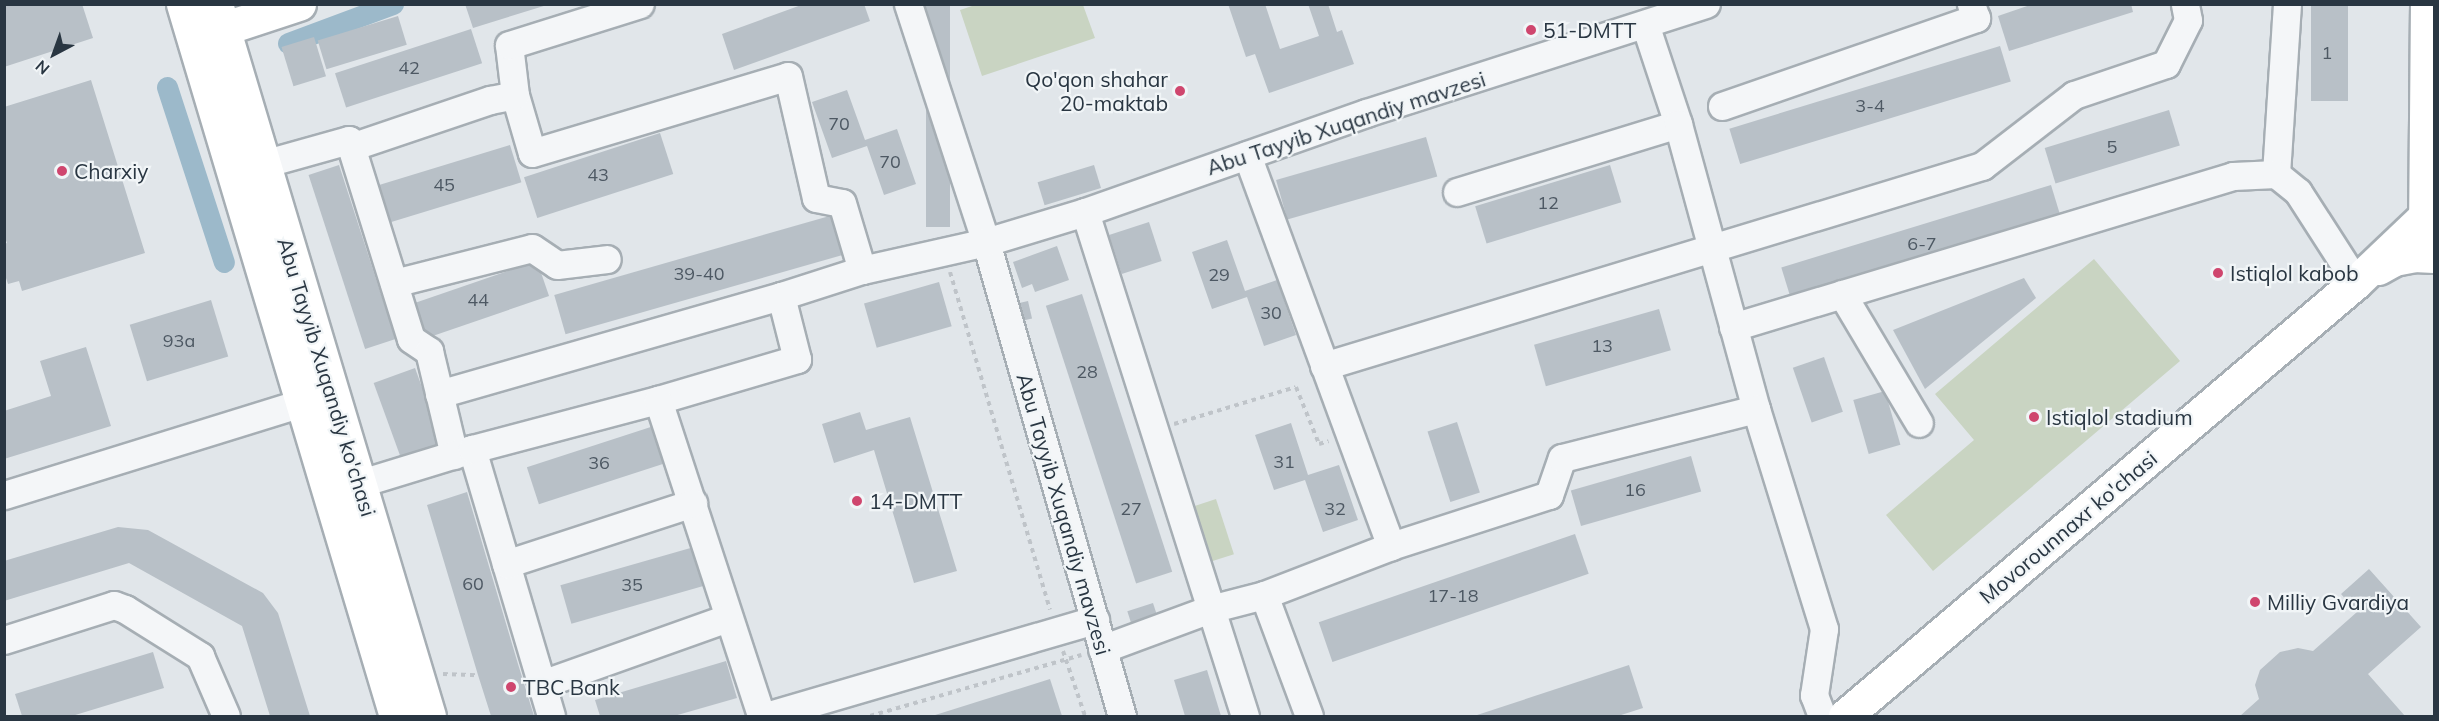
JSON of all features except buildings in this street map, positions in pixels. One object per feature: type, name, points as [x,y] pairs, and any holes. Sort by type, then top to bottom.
[{"type":"main road","points":[[183,4],[215,27],[302,403],[396,717]]},
{"type":"main road","points":[[215,27],[299,4]]},
{"type":"main road","points":[[2427,4],[2431,217]]},
{"type":"main road","points":[[2431,4],[2434,14]]},
{"type":"main road","name":"Abu Tayyib Xuqandiy ko'chasi","points":[[215,27],[263,164],[429,717]]},
{"type":"main road","name":"Movorounnaxr ko'chasi","points":[[1845,717],[2431,217]]},
{"type":"main road","points":[[2356,282],[2394,259],[2414,255],[2434,256]]},
{"type":"street","points":[[640,4],[510,45],[515,95],[532,153],[788,76],[816,198],[842,203],[862,270]]},
{"type":"street","name":"Abu Tayyib Xuqandiy mavzesi","points":[[908,4],[986,242],[1122,717]]},
{"type":"street","name":"Abu Tayyib Xuqandiy mavzesi","points":[[986,242],[1085,212],[1366,113],[1706,4]]},
{"type":"street","points":[[1722,106],[1976,18],[1971,4]]},
{"type":"street","points":[[1324,366],[1711,246],[1982,166],[2074,95],[2166,64],[2188,20],[2185,4]]},
{"type":"street","points":[[2276,174],[2287,4]]},
{"type":"street","points":[[1645,24],[1678,124],[1756,409],[1824,629],[1814,695],[1822,717]]},
{"type":"street","points":[[351,147],[490,100],[515,95]]},
{"type":"street","points":[[1457,192],[1678,124]]},
{"type":"street","points":[[263,164],[350,140],[411,339],[429,351],[439,394],[506,564],[551,717]]},
{"type":"street","points":[[1246,155],[1391,546]]},
{"type":"street","points":[[1733,327],[2233,176],[2276,174],[2298,192],[2356,282]]},
{"type":"street","points":[[1085,212],[1245,717]]},
{"type":"street","points":[[439,394],[781,296],[862,270],[986,242]]},
{"type":"street","points":[[394,283],[532,248],[557,265],[607,259]]},
{"type":"street","points":[[1842,294],[1919,423]]},
{"type":"street","points":[[358,484],[463,452],[658,400],[797,359],[781,296]]},
{"type":"street","points":[[658,400],[761,717]]},
{"type":"street","points":[[4,495],[302,403]]},
{"type":"street","points":[[1102,649],[1210,609],[1264,595],[1391,546],[1549,495],[1562,458],[1756,409]]},
{"type":"street","points":[[506,564],[693,503]]},
{"type":"street","points":[[1264,595],[1309,717]]},
{"type":"street","points":[[4,640],[114,605],[125,609],[200,656],[226,717]]},
{"type":"street","points":[[542,684],[727,618]]},
{"type":"street","points":[[766,717],[1095,620]]},
{"type":"path","points":[[944,251],[1056,632],[1085,717]]},
{"type":"path","points":[[1155,430],[1296,387],[1319,444],[1349,434]]},
{"type":"path","points":[[870,717],[1102,649]]},
{"type":"path","points":[[435,674],[478,675]]},
{"type":"green space","points":[[975,5],[1083,5],[1095,38],[982,76],[960,10]]},
{"type":"green space","name":"Istiqlol stadium","points":[[2094,259],[2180,361],[1933,571],[1886,515],[1974,440],[1935,394]]},
{"type":"green space","points":[[1216,499],[1234,554],[1211,562],[1193,506]]},
{"type":"waterway","points":[[288,43],[393,4]]},
{"type":"waterway","points":[[167,87],[224,262]]},
{"type":"place","name":"51-DMTT","points":[[1531,30]]},
{"type":"place","name":"Qo'qon shahar 20-maktab","points":[[1180,91]]},
{"type":"place","name":"Charxiy","points":[[62,171]]},
{"type":"place","name":"Istiqlol kabob","points":[[2218,273]]},
{"type":"place","name":"Istiqlol stadium","points":[[2034,417]]},
{"type":"place","name":"14-DMTT","points":[[857,501]]},
{"type":"place","name":"Milliy Gvardiya","points":[[2255,602]]},
{"type":"place","name":"TBC Bank","points":[[511,687]]}]
